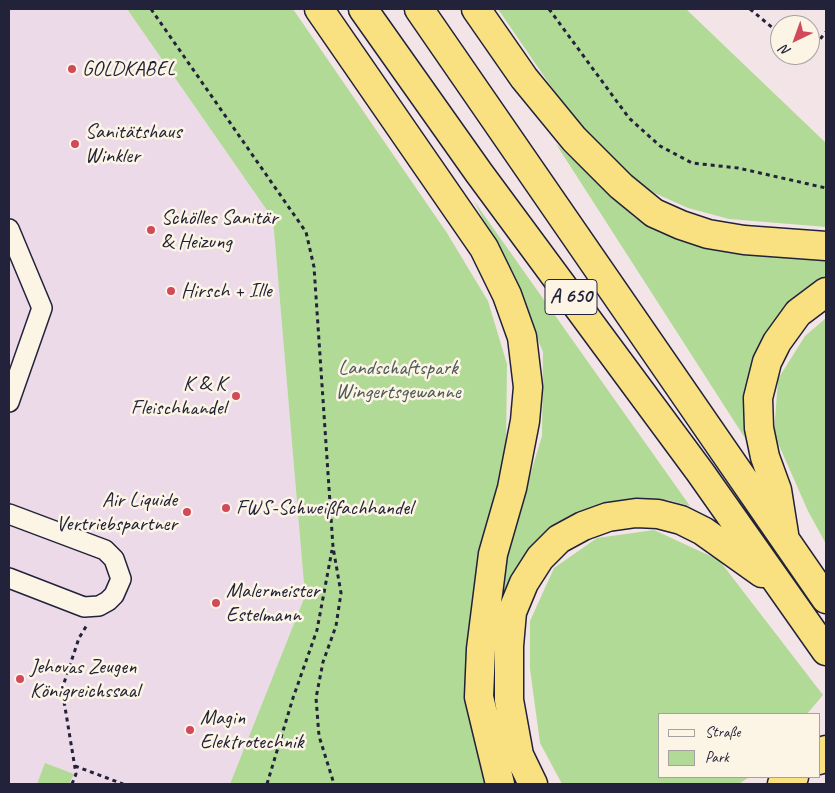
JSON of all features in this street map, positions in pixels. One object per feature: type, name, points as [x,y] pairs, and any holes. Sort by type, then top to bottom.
[{"type":"highway","points":[[319,9],[484,248],[507,295],[522,337],[528,387],[525,421],[512,488],[493,554],[481,649],[479,697],[500,784]]},
{"type":"highway","name":"A 650","points":[[363,9],[479,173],[700,472],[826,651]]},
{"type":"highway","name":"A 650","points":[[419,9],[826,599]]},
{"type":"highway","points":[[476,9],[524,78],[574,139],[615,180],[654,213],[681,226],[708,234],[744,240],[826,246]]},
{"type":"highway","points":[[786,543],[777,490],[765,457],[759,428],[758,398],[767,362],[776,342],[798,313],[826,292]]},
{"type":"highway","points":[[533,784],[519,755],[509,700],[509,646],[512,612],[524,583],[535,566],[559,539],[583,526],[608,518],[636,513],[658,514],[681,520],[703,531],[779,585]]},
{"type":"street","points":[[9,229],[42,308],[9,402]]},
{"type":"street","points":[[9,514],[104,550],[114,559],[120,571],[118,588],[108,601],[99,606],[84,607],[9,578]]},
{"type":"path","points":[[150,9],[306,232],[314,267],[333,547],[341,593],[336,626],[323,662],[316,698],[318,736],[334,784]]},
{"type":"path","points":[[549,9],[629,118],[660,146],[692,163],[738,168],[826,188]]},
{"type":"path","points":[[750,9],[770,26]]},
{"type":"path","points":[[267,784],[273,771],[293,698],[317,630],[333,547]]},
{"type":"path","points":[[72,784],[76,774],[62,689],[79,638],[99,606]]},
{"type":"path","points":[[75,765],[124,784]]},
{"type":"shaded area","points":[[9,9],[127,9],[273,219],[305,596],[230,784],[9,784]]},
{"type":"green space","name":"Landschaftspark Wingertsgewanne","points":[[127,9],[293,9],[447,233],[488,301],[507,364],[506,450],[486,530],[471,608],[467,657],[488,784],[230,784],[305,596],[273,219]]},
{"type":"green space","points":[[498,9],[686,9],[826,143],[826,227],[729,219],[688,208],[650,191],[613,162],[578,126]]},
{"type":"green space","points":[[556,144],[635,218],[684,236],[826,253],[826,278],[799,294],[761,342],[744,392],[752,449]]},
{"type":"green space","points":[[474,201],[690,506],[668,500],[631,499],[598,506],[559,523],[517,570],[525,784],[514,784],[504,747],[496,699],[494,630],[505,557],[542,436],[543,352],[513,279]]},
{"type":"green space","points":[[826,318],[826,544],[808,511],[774,434],[778,379],[805,336]]},
{"type":"green space","points":[[654,530],[719,560],[823,695],[808,713],[658,713],[658,778],[748,778],[739,784],[562,784],[540,743],[530,669],[530,621],[554,568],[597,538]]},
{"type":"green space","points":[[45,763],[74,774],[69,784],[37,784]]},
{"type":"place","name":"GOLDKABEL","points":[[72,69]]},
{"type":"place","name":"Sanitätshaus Winkler","points":[[75,144]]},
{"type":"place","name":"Schölles Sanitär & Heizung","points":[[151,230]]},
{"type":"place","name":"Hirsch + Ille","points":[[171,291]]},
{"type":"place","name":"K & K Fleischhandel","points":[[236,396]]},
{"type":"place","name":"FWS-Schweißfachhandel","points":[[226,508]]},
{"type":"place","name":"Air Liquide Vertriebspartner","points":[[187,512]]},
{"type":"place","name":"Malermeister Estelmann","points":[[216,603]]},
{"type":"place","name":"Jehovas Zeugen Königreichssaal","points":[[20,679]]},
{"type":"place","name":"Magin Elektrotechnik","points":[[190,730]]}]
